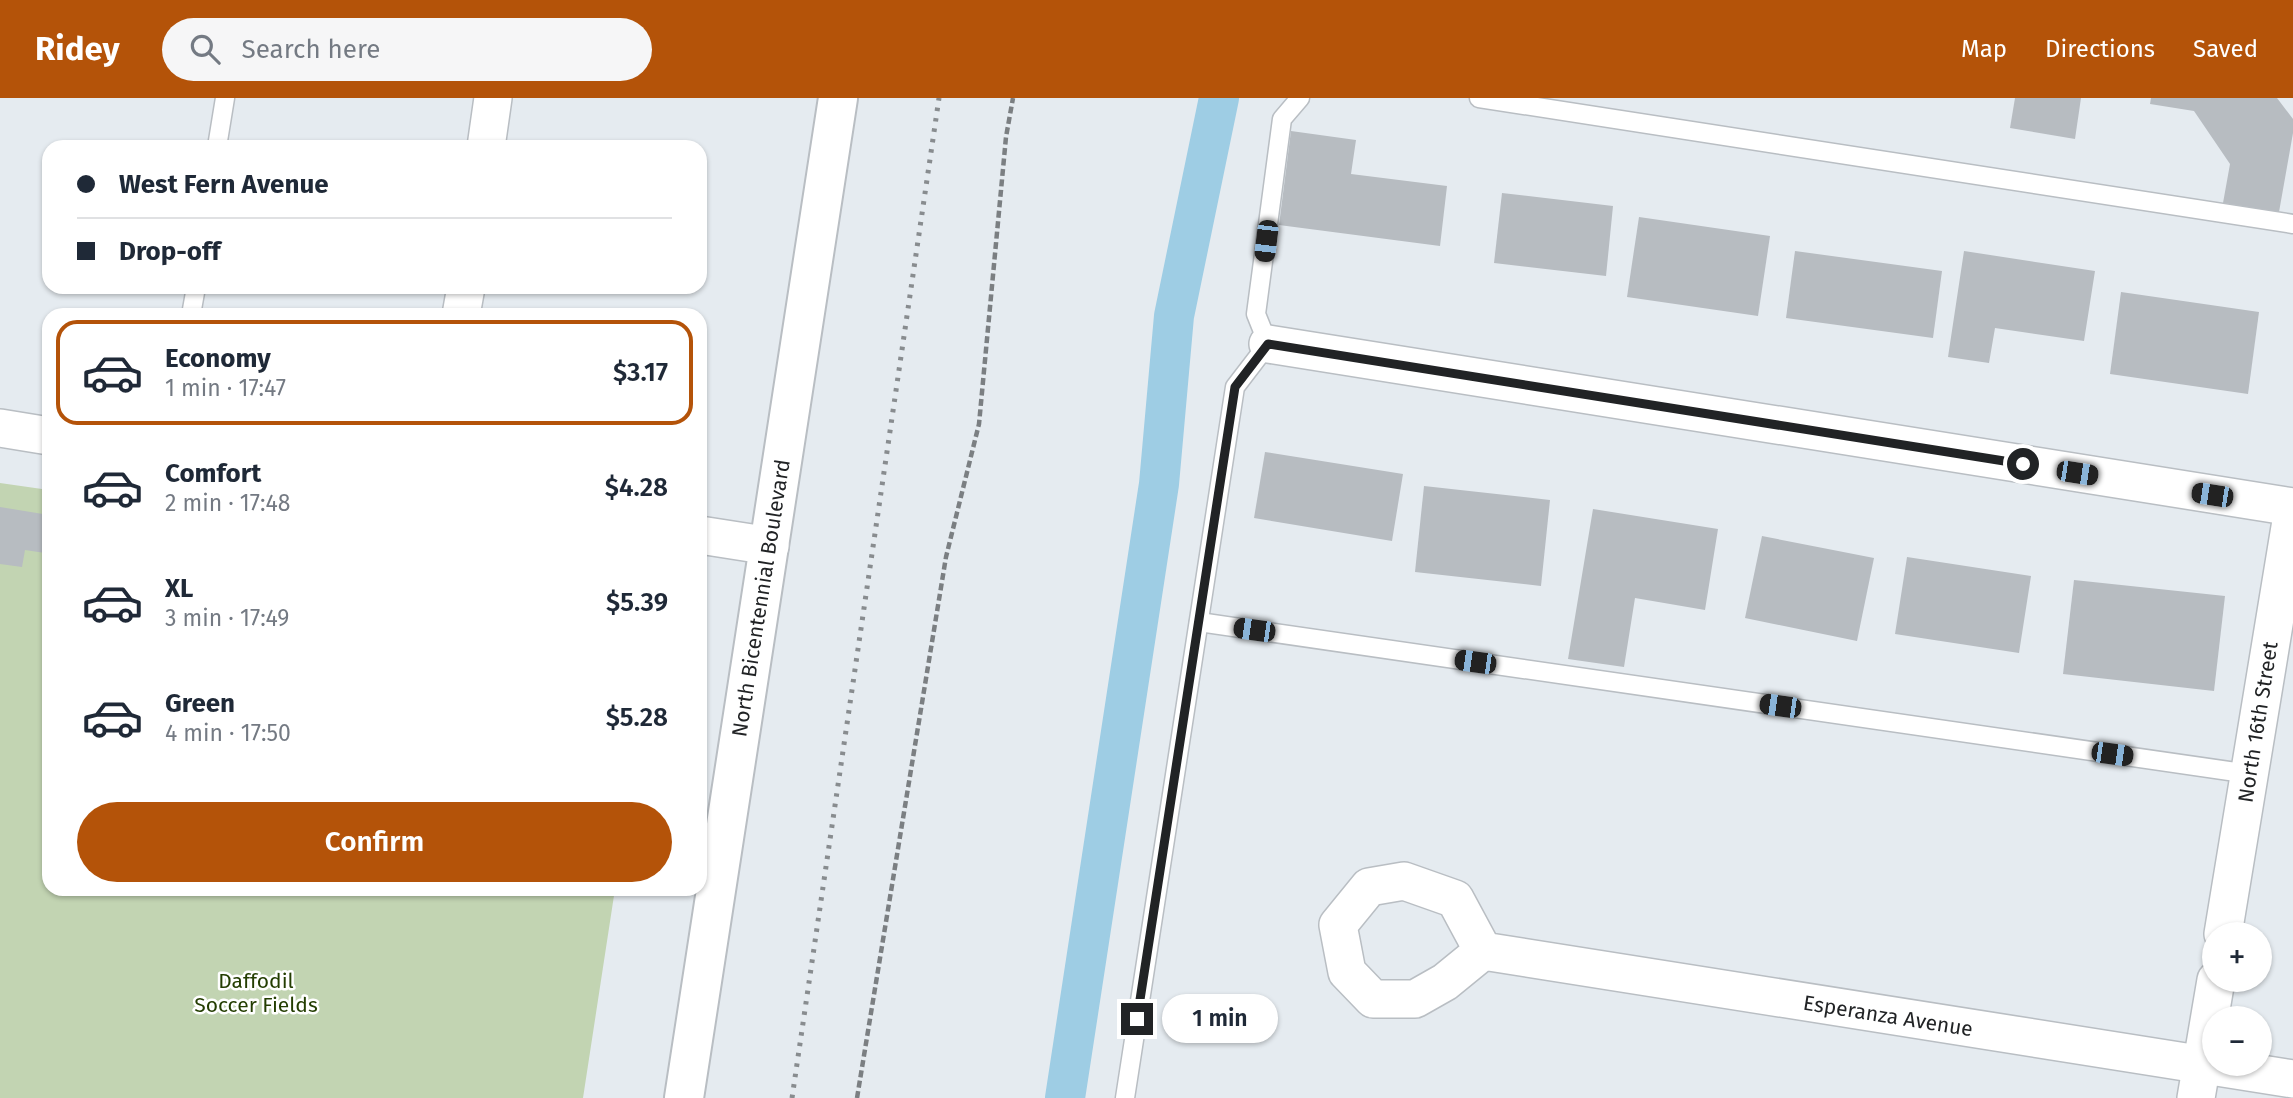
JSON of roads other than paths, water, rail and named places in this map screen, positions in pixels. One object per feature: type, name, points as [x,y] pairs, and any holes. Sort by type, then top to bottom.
[{"type":"main road","name":"North Bicentennial Boulevard","points":[[684,1098],[838,98]]},
{"type":"street","points":[[487,140],[493,98]]},
{"type":"street","points":[[1268,344],[2293,508]]},
{"type":"street","points":[[0,428],[42,435]]},
{"type":"street","name":"North 16th Street","points":[[2225,922],[2293,508]]},
{"type":"street","points":[[707,536],[770,546]]},
{"type":"street","name":"Esperanza Avenue","points":[[1483,951],[2199,1082],[2293,1079]]},
{"type":"street","points":[[2199,1082],[2214,992]]},
{"type":"lane","points":[[218,140],[225,98]]},
{"type":"lane","points":[[1125,1098],[1235,387],[1268,344],[1256,314],[1261,275],[1282,119],[1300,98]]},
{"type":"lane","points":[[1479,98],[2293,224]]},
{"type":"lane","points":[[1199,622],[2250,774]]},
{"type":"waterway","points":[[1065,1098],[1159,484],[1174,316],[1219,98]]},
{"type":"railway","points":[[792,1098],[939,98]]},
{"type":"park label","name":"Daffodil Soccer Fields","points":[[256,993]]}]
